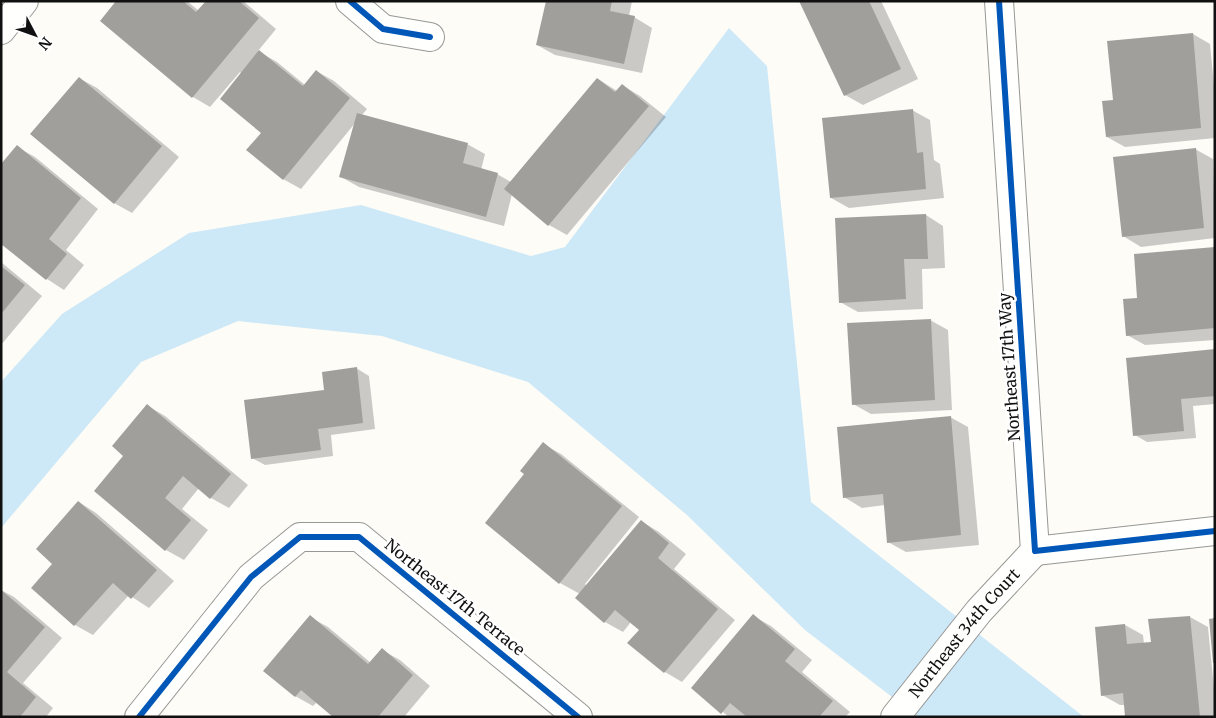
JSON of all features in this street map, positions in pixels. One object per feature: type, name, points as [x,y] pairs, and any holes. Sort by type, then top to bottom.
[{"type":"street","points":[[1,30],[24,1]]},
{"type":"street","points":[[350,1],[383,29],[430,37]]},
{"type":"street","name":"Northeast 17th Way","points":[[999,1],[1035,551]]},
{"type":"street","points":[[1035,551],[1215,531]]},
{"type":"street","name":"Northeast 17th Terrace","points":[[139,717],[251,577],[300,537],[359,537],[578,717]]},
{"type":"street","name":"Northeast 34th Court","points":[[895,717],[979,611],[1035,551]]},
{"type":"water","points":[[729,28],[767,66],[811,502],[1084,717],[918,717],[805,630],[687,515],[528,382],[382,336],[238,321],[141,362],[1,528],[1,382],[62,314],[189,233],[361,205],[531,256],[565,247]]},
{"type":"building","points":[[116,1],[183,1],[196,12],[206,1],[239,1],[259,18],[192,98],[100,21]]},
{"type":"building","points":[[546,1],[612,1],[610,11],[635,16],[624,64],[536,45]]},
{"type":"building","points":[[799,1],[869,1],[901,69],[844,96]]},
{"type":"building","points":[[1193,33],[1201,128],[1106,137],[1102,101],[1113,100],[1107,41]]},
{"type":"building","points":[[259,50],[303,86],[316,70],[350,98],[283,180],[246,150],[261,133],[220,99]]},
{"type":"building","points":[[79,77],[162,146],[114,204],[30,134]]},
{"type":"building","points":[[597,78],[615,92],[622,84],[649,106],[548,226],[504,189]]},
{"type":"building","points":[[913,109],[917,153],[923,152],[926,189],[830,198],[822,118]]},
{"type":"building","points":[[357,113],[468,143],[463,163],[498,173],[486,217],[339,177]]},
{"type":"building","points":[[17,145],[81,198],[49,239],[67,254],[46,280],[1,244],[1,164]]},
{"type":"building","points":[[1196,148],[1204,228],[1122,237],[1113,157]]},
{"type":"building","points":[[926,214],[928,259],[904,259],[906,299],[839,303],[835,218]]},
{"type":"building","points":[[1215,247],[1215,328],[1126,336],[1123,299],[1137,298],[1134,254]]},
{"type":"building","points":[[1,266],[25,285],[1,314]]},
{"type":"building","points":[[931,319],[935,400],[852,405],[847,323]]},
{"type":"building","points":[[1215,349],[1215,396],[1181,399],[1184,431],[1133,436],[1126,358]]},
{"type":"building","points":[[357,367],[363,423],[318,429],[321,450],[251,459],[244,400],[324,390],[322,372]]},
{"type":"building","points":[[147,404],[231,474],[210,499],[183,476],[165,498],[191,520],[165,551],[94,491],[123,456],[112,446]]},
{"type":"building","points":[[951,416],[961,535],[887,543],[883,494],[843,498],[837,427]]},
{"type":"building","points":[[543,442],[622,506],[559,584],[485,523],[524,474],[520,471]]},
{"type":"building","points":[[78,501],[157,570],[131,599],[113,583],[74,626],[31,588],[52,564],[36,549]]},
{"type":"building","points":[[641,520],[669,543],[658,558],[718,609],[664,673],[627,643],[639,630],[615,610],[604,623],[575,598]]},
{"type":"building","points":[[1,590],[45,627],[7,672],[36,697],[20,717],[1,717]]},
{"type":"building","points":[[753,614],[795,649],[785,661],[833,701],[819,717],[747,717],[730,703],[721,714],[691,688]]},
{"type":"building","points":[[310,615],[368,664],[382,648],[413,675],[378,717],[333,717],[301,690],[295,697],[263,671]]},
{"type":"building","points":[[1190,616],[1200,717],[1125,717],[1123,693],[1101,696],[1095,627],[1125,624],[1127,644],[1151,642],[1148,619]]},
{"type":"building","points":[[1215,618],[1215,663],[1213,663],[1209,619]]},
{"type":"cycle path","points":[[350,1],[383,29],[430,37]]},
{"type":"cycle path","points":[[999,1],[1035,551],[1215,531]]},
{"type":"cycle path","points":[[139,717],[251,577],[300,537],[359,537],[578,717]]}]
